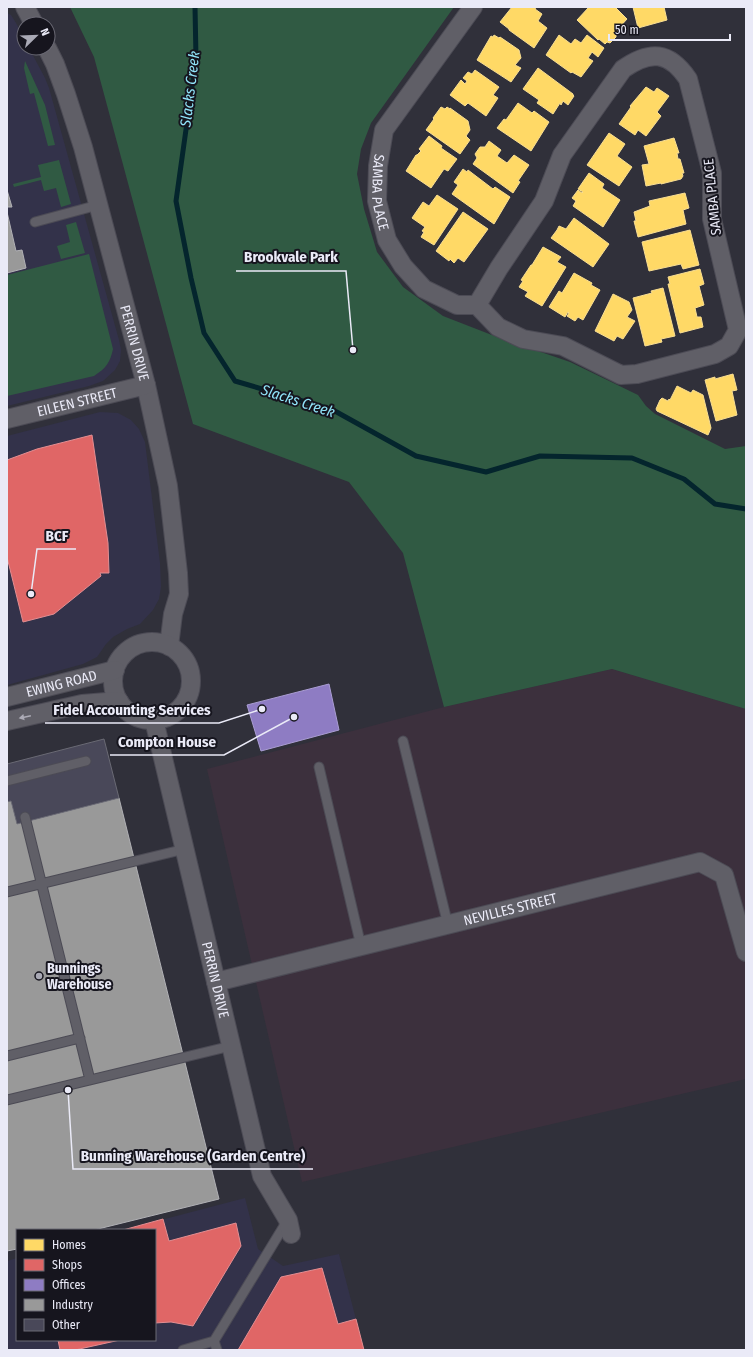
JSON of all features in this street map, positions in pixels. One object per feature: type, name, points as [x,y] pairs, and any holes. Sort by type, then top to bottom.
[{"type":"street","points":[[25,7],[30,16]]},
{"type":"street","name":"SAMBA PLACE","points":[[473,7],[384,130],[378,166],[377,201],[387,240],[403,266],[424,289],[458,305],[477,305],[498,327],[522,339],[564,346],[621,375],[637,374],[715,354],[729,346],[738,330],[712,220],[712,173],[688,79],[680,67],[667,58],[650,56],[634,62],[623,69],[562,155],[544,201],[499,268],[477,305]]},
{"type":"street","name":"PERRIN DRIVE","points":[[51,56],[66,94],[83,148],[146,385],[168,486],[179,594],[173,614],[169,646]]},
{"type":"street","name":"EILEEN STREET","points":[[7,419],[146,385]]},
{"type":"street","points":[[155,642],[169,646],[176,650],[187,663],[190,671],[191,687],[189,695],[180,709],[166,718],[154,720],[133,715],[127,711],[119,701],[115,691],[115,670],[127,651],[140,644],[155,642]]},
{"type":"street","name":"EWING ROAD","points":[[7,695],[115,670]]},
{"type":"street","name":"EWING ROAD","points":[[7,721],[82,704],[119,701]]},
{"type":"street","name":"PERRIN DRIVE","points":[[154,720],[262,1176],[289,1227]]},
{"type":"street","name":"NEVILLES STREET","points":[[216,982],[700,862],[724,875],[746,952]]},
{"type":"lane","points":[[36,222],[98,205]]},
{"type":"lane","points":[[403,741],[448,925]]},
{"type":"lane","points":[[7,781],[86,761]]},
{"type":"lane","points":[[319,768],[361,946]]},
{"type":"lane","points":[[25,817],[90,1080]]},
{"type":"lane","points":[[7,892],[185,850]]},
{"type":"lane","points":[[7,1056],[80,1038]]},
{"type":"lane","points":[[7,1100],[231,1046]]},
{"type":"lane","points":[[183,1350],[215,1346],[289,1227]]},
{"type":"shaded area","points":[[7,13],[11,15],[16,23],[16,56],[33,56],[49,88],[121,350],[120,361],[115,370],[103,381],[89,386],[7,406]]},
{"type":"shaded area","points":[[100,412],[118,413],[131,420],[139,429],[145,442],[160,563],[161,587],[159,599],[153,610],[140,624],[113,637],[97,657],[83,664],[7,685],[7,436]]},
{"type":"shaded area","points":[[612,669],[746,709],[746,1079],[302,1182],[207,769],[444,707]]},
{"type":"shaded area","points":[[245,1198],[258,1249],[283,1266],[339,1254],[364,1350],[7,1350],[7,1261],[16,1258],[16,1341],[156,1341],[156,1229],[127,1229]]},
{"type":"green space","points":[[70,7],[454,7],[371,123],[361,149],[357,174],[364,209],[377,252],[403,287],[443,316],[497,337],[570,362],[638,395],[646,406],[655,414],[725,449],[746,446],[746,709],[612,669],[444,707],[403,553],[349,482],[193,424],[94,57]]},
{"type":"green space","points":[[25,61],[45,105],[55,145],[48,146],[34,93],[30,94],[24,68]]},
{"type":"green space","points":[[59,160],[71,204],[61,207],[56,188],[44,191],[41,180],[14,187],[13,184],[41,177],[38,165]]},
{"type":"green space","points":[[76,222],[85,253],[61,259],[57,246],[70,242],[66,225]]},
{"type":"green space","points":[[89,254],[113,349],[109,362],[94,376],[7,396],[7,275]]},
{"type":"building: Homes","points":[[512,7],[536,7],[535,9],[542,14],[538,21],[547,28],[534,48],[500,22]]},
{"type":"building: Homes","points":[[589,7],[615,7],[627,19],[618,29],[619,31],[616,34],[616,37],[610,43],[607,42],[605,44],[599,39],[598,40],[577,20]]},
{"type":"building: Homes","points":[[633,7],[664,7],[667,20],[638,28]]},
{"type":"building: Homes","points":[[494,35],[499,38],[500,37],[519,50],[521,58],[515,65],[521,68],[511,82],[477,60],[491,36],[493,37]]},
{"type":"building: Homes","points":[[559,35],[571,44],[575,39],[581,43],[587,35],[604,48],[598,57],[592,52],[588,58],[593,61],[581,77],[572,72],[571,73],[546,55]]},
{"type":"building: Homes","points":[[538,68],[574,96],[568,105],[563,101],[561,105],[560,103],[553,114],[537,103],[539,100],[523,89]]},
{"type":"building: Homes","points":[[475,70],[499,87],[493,95],[498,98],[486,116],[468,103],[465,106],[450,95],[461,80],[465,84],[467,81],[463,78],[468,72],[472,74]]},
{"type":"building: Homes","points":[[646,87],[654,92],[657,88],[669,96],[657,112],[661,116],[646,136],[638,130],[635,135],[619,124],[631,107],[630,106]]},
{"type":"building: Homes","points":[[518,103],[532,113],[534,111],[549,122],[531,151],[497,128],[504,119],[506,120]]},
{"type":"building: Homes","points":[[441,107],[445,109],[447,107],[450,108],[468,121],[470,130],[466,136],[470,140],[460,154],[426,130]]},
{"type":"building: Homes","points":[[609,133],[625,144],[617,156],[632,167],[619,186],[587,165]]},
{"type":"building: Homes","points":[[429,136],[442,146],[441,148],[457,159],[448,171],[444,169],[431,188],[406,171],[416,155],[421,151],[419,149]]},
{"type":"building: Homes","points":[[674,138],[679,153],[677,153],[678,159],[680,159],[684,173],[682,173],[683,176],[681,179],[646,186],[642,165],[649,164],[644,146]]},
{"type":"building: Homes","points":[[489,141],[501,150],[497,156],[507,163],[514,155],[529,165],[518,181],[520,182],[513,193],[473,164],[477,158],[475,154],[480,147],[485,147]]},
{"type":"building: Homes","points":[[463,169],[467,172],[468,170],[493,189],[495,187],[510,197],[494,224],[452,194],[458,185],[454,182]]},
{"type":"building: Homes","points":[[589,173],[604,184],[602,188],[620,200],[603,227],[573,206],[576,201],[572,198],[578,190],[582,193],[583,192],[578,189]]},
{"type":"building: Homes","points":[[685,193],[689,208],[683,210],[686,224],[638,237],[634,221],[636,221],[634,212],[650,206],[649,201]]},
{"type":"building: Homes","points":[[437,195],[458,209],[434,245],[421,237],[424,232],[422,231],[425,227],[412,218],[423,202],[429,206]]},
{"type":"building: Homes","points":[[463,212],[488,229],[464,262],[458,258],[454,263],[436,251]]},
{"type":"building: Homes","points":[[574,218],[609,244],[593,267],[551,238],[559,226],[566,229]]},
{"type":"building: Homes","points":[[690,230],[699,265],[683,269],[681,264],[649,271],[642,242]]},
{"type":"building: Homes","points":[[543,247],[561,257],[557,262],[566,267],[542,306],[525,296],[528,292],[519,287],[523,281],[521,280]]},
{"type":"building: Homes","points":[[700,269],[704,284],[699,286],[704,305],[695,308],[697,317],[701,317],[703,327],[680,333],[668,284],[670,284],[668,277]]},
{"type":"building: Homes","points":[[574,273],[592,283],[591,285],[600,290],[583,320],[578,317],[575,321],[567,316],[569,313],[568,312],[565,317],[549,307],[559,291],[562,293]]},
{"type":"building: Homes","points":[[663,288],[675,336],[661,339],[662,342],[645,346],[633,298],[652,293],[651,291]]},
{"type":"building: Homes","points":[[613,294],[629,302],[632,310],[627,317],[635,321],[623,339],[617,336],[614,341],[595,331]]},
{"type":"building: Homes","points":[[733,374],[737,390],[732,391],[737,415],[716,421],[705,380]]},
{"type":"building: Homes","points":[[677,386],[691,393],[693,390],[703,395],[711,428],[708,435],[657,411],[656,409],[660,400],[662,398],[668,401],[669,399],[670,400]]},
{"type":"building: Shops","points":[[92,435],[108,543],[109,573],[100,573],[101,576],[54,614],[23,622],[7,557],[7,460],[37,449]]},
{"type":"building: Shops","points":[[163,1219],[169,1241],[236,1223],[241,1246],[193,1326],[171,1322],[156,1323],[156,1229],[127,1229]]},
{"type":"building: Shops","points":[[322,1268],[338,1324],[356,1319],[364,1350],[238,1350],[281,1277]]},
{"type":"building: Shops","points":[[58,1341],[116,1341],[75,1350],[60,1350]]},
{"type":"building: Offices","points":[[329,684],[339,730],[261,751],[247,705]]},
{"type":"building: Industry","points":[[7,190],[12,207],[7,207]]},
{"type":"building: Industry","points":[[7,212],[16,251],[22,250],[26,268],[7,273]]},
{"type":"building: Industry","points":[[119,798],[219,1199],[98,1229],[16,1229],[16,1249],[7,1251],[7,802],[11,801],[17,824]]},
{"type":"building: Other","points":[[104,739],[119,798],[17,824],[11,801],[7,802],[7,764]]},
{"type":"waterway","name":"Slacks Creek","points":[[195,7],[196,58],[176,201],[191,278],[204,333],[235,381],[333,410],[416,456],[486,472],[540,456],[632,458],[684,479],[715,504],[746,509]]},
{"type":"place","name":"Brookvale Park","points":[[353,350]]},
{"type":"place","name":"BCF","points":[[31,594]]},
{"type":"place","name":"Fidel Accounting Services","points":[[262,709]]},
{"type":"place","name":"Compton House","points":[[294,717]]},
{"type":"place","name":"Bunnings Warehouse","points":[[39,976]]},
{"type":"place","name":"Bunning Warehouse (Garden Centre)","points":[[68,1090]]}]
